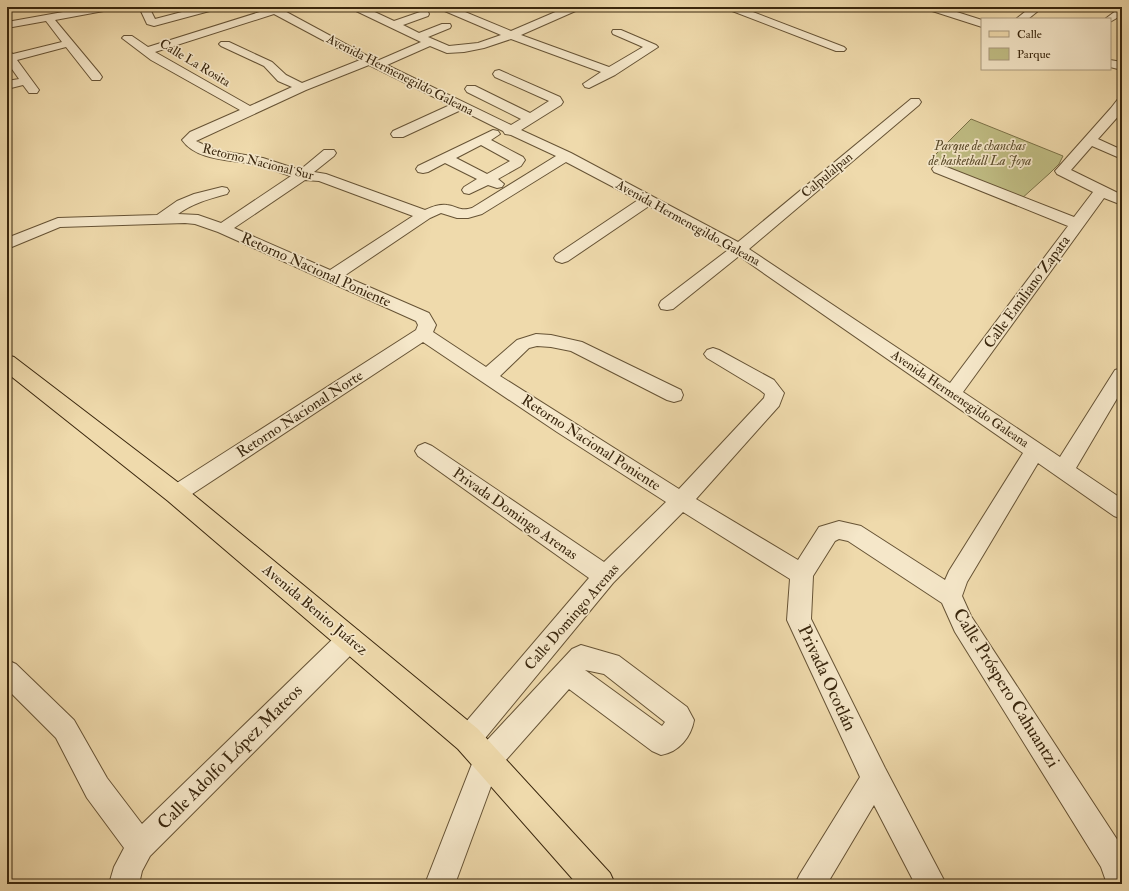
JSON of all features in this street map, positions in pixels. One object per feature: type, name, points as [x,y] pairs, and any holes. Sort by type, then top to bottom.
[{"type":"main road","name":"Avenida Benito Juárez","points":[[8,363],[176,494],[468,739],[599,884]]},
{"type":"street","points":[[7,25],[109,7]]},
{"type":"street","points":[[144,7],[151,22],[154,23],[213,7]]},
{"type":"street","points":[[356,7],[447,50],[463,50],[482,46],[527,27],[559,9],[576,7]]},
{"type":"street","points":[[367,12],[380,7]]},
{"type":"street","points":[[444,7],[510,35],[611,72]]},
{"type":"street","points":[[731,7],[840,49]]},
{"type":"street","points":[[930,7],[981,24]]},
{"type":"street","points":[[1022,18],[1038,7]]},
{"type":"street","points":[[147,51],[272,9]]},
{"type":"street","name":"Avenida Hermenegildo Galeana","points":[[272,9],[373,63],[459,106],[566,156],[739,249],[1064,469],[1122,510]]},
{"type":"street","points":[[1111,18],[1122,10]]},
{"type":"street","points":[[393,25],[424,14]]},
{"type":"street","points":[[50,20],[96,77]]},
{"type":"street","points":[[513,22],[527,27]]},
{"type":"street","points":[[418,37],[446,26]]},
{"type":"street","points":[[589,84],[652,47],[617,32]]},
{"type":"street","name":"Calle La Rosita","points":[[128,38],[155,58],[249,110]]},
{"type":"street","name":"Retorno Nacional Sur","points":[[425,215],[321,177],[302,175],[263,162],[212,153],[193,145],[189,140],[195,135],[302,87],[431,42]]},
{"type":"street","points":[[7,85],[29,85],[8,57],[70,43]]},
{"type":"street","points":[[225,44],[268,64],[282,78],[302,87]]},
{"type":"street","points":[[1111,63],[1122,66]]},
{"type":"street","points":[[423,169],[480,140],[531,119],[555,104],[556,100],[499,74]]},
{"type":"street","points":[[471,89],[531,119]]},
{"type":"street","name":"Calpulalpan","points":[[667,305],[739,249],[914,102]]},
{"type":"street","points":[[398,134],[459,106]]},
{"type":"street","points":[[1120,109],[1062,171],[1122,201]]},
{"type":"street","points":[[469,190],[493,182],[518,160],[480,140]]},
{"type":"street","points":[[1090,140],[1122,155]]},
{"type":"street","points":[[222,229],[302,175],[329,154]]},
{"type":"street","points":[[331,277],[425,215],[439,209],[447,209],[457,214],[468,214],[477,211],[566,156]]},
{"type":"street","points":[[446,158],[493,182]]},
{"type":"street","points":[[938,169],[1077,224]]},
{"type":"street","name":"Calle Emiliano Zapata","points":[[952,394],[1102,190]]},
{"type":"street","points":[[161,219],[182,204],[199,197],[222,191]]},
{"type":"street","points":[[562,258],[648,200]]},
{"type":"street","name":"Retorno Nacional Poniente","points":[[7,244],[58,223],[185,218],[198,220],[222,229],[423,317],[427,325],[423,334],[487,377],[681,501],[802,574]]},
{"type":"street","name":"Retorno Nacional Norte","points":[[176,494],[423,334]]},
{"type":"street","points":[[487,377],[523,344],[536,340],[551,341],[576,346],[674,395]]},
{"type":"street","points":[[681,501],[772,401],[775,393],[767,385],[713,354]]},
{"type":"street","points":[[1064,469],[1122,375]]},
{"type":"street","name":"Calle Próspero Cahuantzi","points":[[1035,450],[957,578],[950,596],[963,624],[1112,858],[1122,884]]},
{"type":"street","name":"Privada Domingo Arenas","points":[[425,451],[605,576]]},
{"type":"street","name":"Calle Domingo Arenas","points":[[468,739],[605,576],[681,501]]},
{"type":"street","points":[[802,574],[827,534],[840,530],[853,533],[950,596]]},
{"type":"street","name":"Privada Ocotlán","points":[[802,574],[799,620],[875,778],[930,884]]},
{"type":"street","name":"Calle Adolfo López Mateos","points":[[124,884],[129,868],[140,846],[350,639]]},
{"type":"street","points":[[7,672],[65,729],[97,788],[140,846]]},
{"type":"street","points":[[440,884],[487,761],[567,672]]},
{"type":"street","points":[[810,884],[875,778]]},
{"type":"green space","name":"Parque de chanchas de basketball La Joya","points":[[971,119],[1063,156],[1059,164],[1020,200],[927,163]]}]
